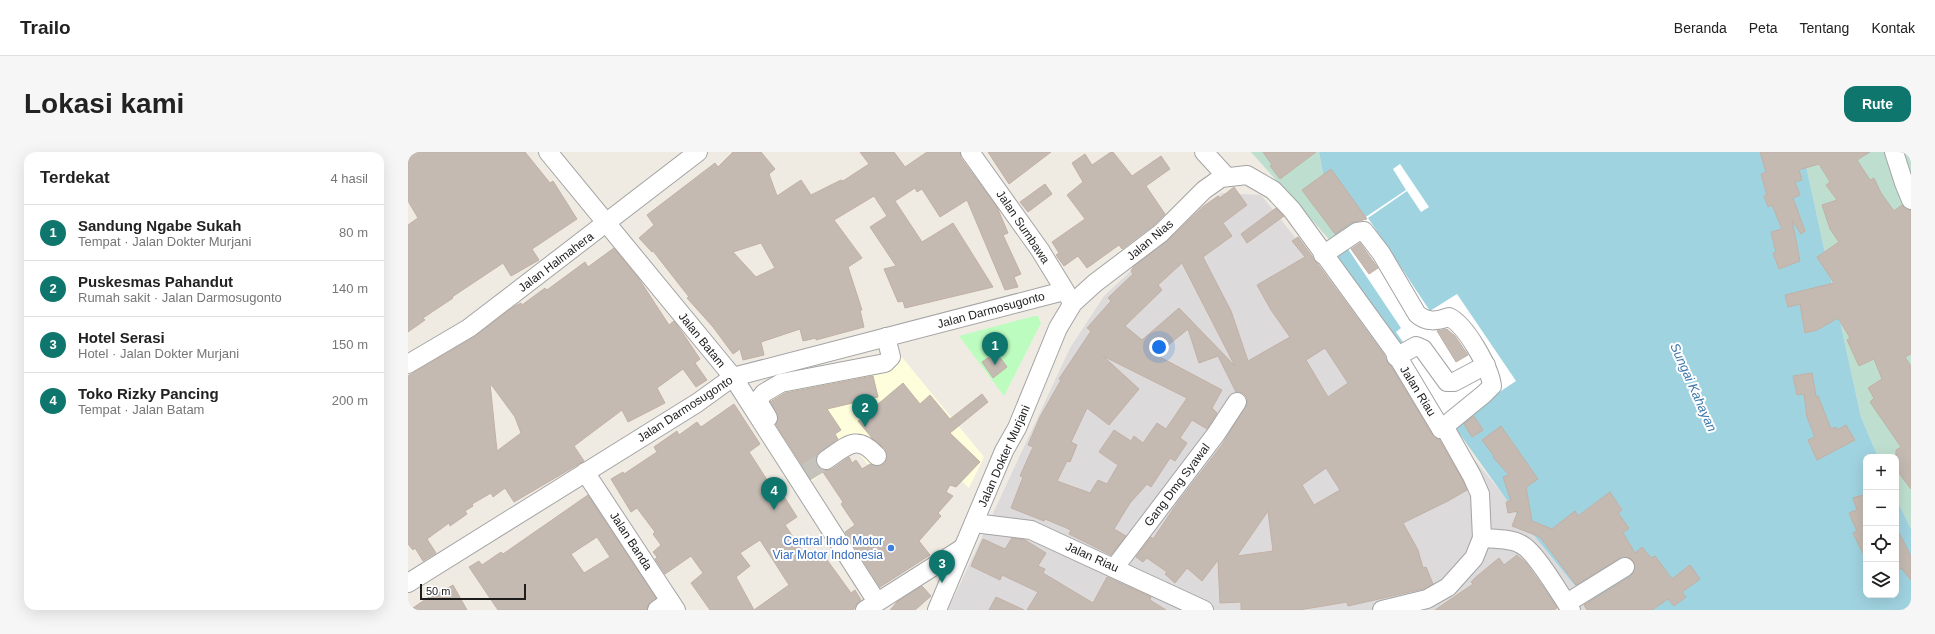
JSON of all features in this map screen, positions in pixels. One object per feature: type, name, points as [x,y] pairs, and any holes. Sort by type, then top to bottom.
[{"type":"street","name":"Jalan Batam","points":[[548,152],[733,377],[802,475],[871,606]]},
{"type":"street","name":"Jalan Halmahera","points":[[408,364],[468,328],[698,152]]},
{"type":"street","name":"Jalan Sumbawa","points":[[970,152],[1040,250],[1069,297]]},
{"type":"street","points":[[1204,152],[1226,176]]},
{"type":"street","points":[[1894,152],[1911,200]]},
{"type":"street","name":"Jalan Riau","points":[[1226,176],[1246,175],[1273,190],[1292,210],[1396,357],[1441,429],[1445,428],[1472,476],[1480,494],[1482,538],[1474,558],[1448,587],[1427,599],[1400,608],[1382,610]]},
{"type":"street","name":"Jalan Nias","points":[[1069,297],[1096,283],[1161,232],[1204,190],[1226,176]]},
{"type":"street","points":[[1323,255],[1357,232],[1364,231],[1381,253],[1417,314],[1423,320],[1435,321],[1449,317],[1456,320],[1486,365],[1491,377],[1492,386],[1441,429]]},
{"type":"street","name":"Jalan Darmosugonto","points":[[409,581],[697,403],[733,377],[886,337],[1069,297]]},
{"type":"street","name":"Jalan Dokter Murjani","points":[[937,610],[961,549],[974,523],[1004,451],[1017,428],[1058,328],[1069,297]]},
{"type":"street","points":[[802,475],[759,403],[760,398],[764,393],[780,383],[885,363],[891,357],[886,337]]},
{"type":"street","points":[[1396,357],[1416,346],[1423,349],[1447,382],[1454,382],[1486,365]]},
{"type":"street","name":"Gang Dmg Syawal","points":[[1115,567],[1216,434],[1237,402]]},
{"type":"street","points":[[826,460],[851,443],[856,442],[870,448],[877,456]]},
{"type":"street","name":"Jalan Banda","points":[[585,472],[668,607]]},
{"type":"street","name":"Jalan Riau","points":[[974,523],[1031,530],[1115,567],[1204,610]]},
{"type":"street","points":[[1482,538],[1515,542],[1523,545],[1546,572],[1569,607],[1625,567]]},
{"type":"street","points":[[871,606],[961,549]]},
{"type":"shaded area","points":[[1251,152],[1319,152],[1336,247]]},
{"type":"shaded area","points":[[1803,152],[1911,152],[1911,529],[1899,504],[1899,454],[1877,454],[1861,417]]},
{"type":"shaded area","points":[[1222,193],[1261,195],[1596,610],[948,610],[1070,348],[1104,296],[1195,211]]},
{"type":"shaded area","points":[[896,350],[984,457],[969,488],[940,460],[899,506],[856,449],[806,485],[757,406],[761,386],[767,381]]},
{"type":"green space","points":[[1038,316],[1041,323],[1004,396],[959,336]]},
{"type":"water","name":"Sungai Kahayan","points":[[1319,152],[1803,152],[1861,417],[1877,454],[1863,454],[1863,598],[1899,598],[1899,504],[1911,529],[1911,610],[1595,610],[1519,517],[1340,266]]},
{"type":"pier","points":[[1400,164],[1429,207],[1421,212],[1407,191],[1368,218],[1430,311],[1457,294],[1516,381],[1445,428],[1393,349],[1403,342],[1396,332],[1401,328],[1344,243],[1324,245],[1406,190],[1393,169]]},
{"type":"building","points":[[412,152],[525,152],[550,183],[553,181],[577,219],[532,249],[539,260],[511,276],[503,263],[423,318],[425,320],[408,332],[408,225],[418,218],[408,201],[408,155]]},
{"type":"building","points":[[733,152],[761,152],[775,169],[769,174],[777,196],[801,180],[811,195],[841,180],[843,181],[869,164],[860,152],[894,152],[905,167],[927,152],[960,152],[961,158],[997,207],[1008,233],[1003,235],[1021,274],[1014,277],[1018,287],[1005,290],[967,200],[940,217],[922,189],[917,192],[915,188],[895,201],[922,242],[953,223],[993,287],[905,308],[903,301],[898,302],[884,269],[896,266],[870,227],[887,216],[874,196],[834,220],[862,258],[848,267],[862,310],[860,310],[864,327],[816,340],[816,338],[803,341],[800,329],[761,342],[764,355],[743,360],[740,349],[733,354],[713,327],[687,298],[689,297],[653,251],[652,252],[639,238],[654,225],[647,215],[715,163],[718,167]],"holes":[[[761,243],[775,268],[756,277],[733,252]]]},
{"type":"building","points":[[988,152],[1051,152],[1009,184]]},
{"type":"building","points":[[1113,152],[1132,176],[1161,156],[1170,169],[1146,186],[1165,214],[1154,225],[1122,249],[1119,245],[1087,268],[1078,256],[1064,266],[1056,255],[1059,253],[1052,242],[1085,219],[1067,195],[1083,182],[1072,163],[1085,154],[1092,165]]},
{"type":"building","points":[[1263,152],[1316,152],[1280,179],[1270,166],[1272,165]]},
{"type":"building","points":[[1760,152],[1870,152],[1857,160],[1870,180],[1874,178],[1881,193],[1894,211],[1902,205],[1905,209],[1911,210],[1911,354],[1905,357],[1911,366],[1911,489],[1899,473],[1899,454],[1896,454],[1896,450],[1901,447],[1870,402],[1874,398],[1868,388],[1882,379],[1874,359],[1859,366],[1847,340],[1850,338],[1838,318],[1817,330],[1805,333],[1800,304],[1788,307],[1785,295],[1834,283],[1817,257],[1839,242],[1830,229],[1822,205],[1837,200],[1826,185],[1830,182],[1819,164],[1799,170],[1802,180],[1795,182],[1800,195],[1793,198],[1805,231],[1801,234],[1792,220],[1800,261],[1779,269],[1773,253],[1776,252],[1771,232],[1782,229],[1772,205],[1768,207],[1764,196],[1767,195],[1761,174],[1766,172]]},
{"type":"building","points":[[1331,169],[1367,219],[1351,223],[1335,234],[1302,190]]},
{"type":"building","points":[[1045,184],[1052,194],[1028,212],[1020,202]]},
{"type":"building","points":[[1234,187],[1247,205],[1223,223],[1232,236],[1203,257],[1231,311],[1248,361],[1290,337],[1271,310],[1257,285],[1305,257],[1292,241],[1298,237],[1384,355],[1432,434],[1439,439],[1463,481],[1467,490],[1403,523],[1418,550],[1423,568],[1426,567],[1433,584],[1423,589],[1348,606],[1347,602],[1299,610],[1241,610],[1241,602],[1220,603],[1218,560],[1202,581],[1187,568],[1175,583],[1165,574],[1167,572],[1147,558],[1143,562],[1136,557],[1151,537],[1153,539],[1178,502],[1222,445],[1247,403],[1247,398],[1243,393],[1236,392],[1218,356],[1199,363],[1188,329],[1156,355],[1222,390],[1212,408],[1217,413],[1207,429],[1192,420],[1180,438],[1187,443],[1175,461],[1170,458],[1151,487],[1147,484],[1130,503],[1114,529],[1126,536],[1111,555],[1069,534],[1071,530],[1045,519],[1044,521],[1011,508],[1023,477],[1020,476],[1033,447],[1028,445],[1040,417],[1061,380],[1059,379],[1091,331],[1087,328],[1111,301],[1108,298],[1133,274],[1131,271],[1134,266],[1167,241],[1204,206],[1218,196],[1220,198]],"holes":[[[1182,263],[1235,366],[1179,308],[1142,340],[1125,326],[1162,290],[1158,285]],[[1325,348],[1348,383],[1328,397],[1306,360]],[[1103,356],[1187,398],[1166,429],[1157,423],[1143,443],[1134,436],[1131,441],[1114,430],[1099,452],[1118,465],[1107,484],[1098,480],[1090,493],[1057,481],[1067,461],[1070,462],[1077,445],[1071,442],[1087,408],[1109,425],[1139,389]],[[1326,468],[1340,490],[1314,505],[1302,485]],[[1268,511],[1273,551],[1237,556]]]},
{"type":"building","points":[[1276,208],[1284,216],[1247,243],[1241,234]]},
{"type":"building","points":[[1360,243],[1378,268],[1369,274],[1351,249]]},
{"type":"building","points":[[614,248],[639,279],[669,325],[674,321],[684,335],[700,359],[695,363],[707,380],[696,387],[683,369],[657,388],[665,403],[628,422],[622,410],[574,446],[584,461],[514,502],[505,488],[493,497],[491,493],[472,504],[473,506],[465,511],[467,514],[450,526],[449,523],[427,539],[436,553],[423,561],[415,548],[413,550],[408,544],[408,376],[474,337],[513,307],[521,303],[522,305],[545,288],[547,290],[585,262],[588,267]],"holes":[[[490,383],[515,417],[521,433],[497,451]]]},
{"type":"building","points":[[1447,329],[1455,336],[1468,355],[1456,362],[1437,331]]},
{"type":"building","points":[[996,352],[1007,367],[993,378],[982,362]]},
{"type":"building","points":[[1812,373],[1816,396],[1818,396],[1831,429],[1836,427],[1837,430],[1846,425],[1855,440],[1817,460],[1808,440],[1815,437],[1807,417],[1804,394],[1797,395],[1793,376]]},
{"type":"building","points":[[873,376],[878,397],[827,409],[841,430],[835,434],[838,439],[817,455],[816,461],[821,469],[832,469],[849,457],[852,463],[856,460],[862,469],[870,464],[879,466],[885,463],[887,454],[885,449],[872,438],[858,421],[903,383],[920,404],[930,395],[950,419],[982,394],[988,402],[950,433],[980,462],[956,487],[950,485],[946,492],[953,496],[938,513],[941,516],[919,541],[930,555],[880,587],[845,532],[855,525],[841,504],[843,502],[823,472],[819,474],[815,468],[807,473],[776,425],[778,417],[770,402],[785,393]]},
{"type":"building","points":[[734,404],[760,444],[749,452],[773,489],[778,487],[797,517],[785,525],[810,562],[822,553],[851,593],[855,590],[861,600],[853,610],[754,610],[710,610],[691,583],[703,573],[691,556],[665,574],[655,559],[657,557],[653,552],[661,545],[653,534],[655,532],[637,508],[631,512],[611,479],[623,472],[624,474],[657,452],[654,447],[677,431],[679,435],[697,422],[701,427]],"holes":[[[760,540],[789,585],[754,610],[736,577],[750,566],[740,553]]]},
{"type":"building","points":[[1474,416],[1483,430],[1472,437],[1464,424]]},
{"type":"building","points":[[1501,426],[1538,479],[1526,487],[1532,521],[1552,529],[1575,511],[1578,516],[1610,492],[1622,510],[1618,513],[1629,528],[1623,533],[1635,553],[1642,547],[1651,558],[1655,556],[1672,579],[1690,565],[1700,579],[1682,592],[1686,597],[1674,606],[1668,599],[1652,610],[1587,610],[1584,605],[1631,576],[1635,567],[1634,562],[1630,558],[1620,558],[1576,585],[1540,537],[1512,526],[1518,511],[1508,513],[1506,502],[1511,501],[1503,477],[1509,475],[1493,457],[1494,456],[1482,440]]},
{"type":"building","points":[[588,495],[656,598],[648,605],[647,610],[498,610],[469,567],[479,561],[482,565],[501,552],[503,554]],"holes":[[[597,537],[610,557],[584,573],[571,554]]]},
{"type":"building","points":[[1863,495],[1863,554],[1853,533],[1857,531],[1849,513],[1857,510],[1853,498]]},
{"type":"building","points":[[1899,533],[1911,556],[1911,580],[1901,568],[1899,569]]},
{"type":"building","points":[[1012,538],[1025,540],[1046,553],[1038,566],[1045,569],[1043,573],[1093,603],[1107,577],[1151,597],[1150,600],[1166,610],[1027,610],[1038,592],[1002,575],[1000,580],[971,566],[983,539],[1005,549]]},
{"type":"building","points":[[1517,555],[1526,563],[1557,608],[1553,610],[1435,610],[1473,584],[1471,582],[1476,577],[1499,558],[1504,565]]},
{"type":"building","points":[[453,585],[467,610],[410,610],[429,597],[430,598]]},
{"type":"building","points":[[922,586],[931,596],[915,610],[890,610],[898,601]]},
{"type":"building","points":[[996,597],[1024,610],[989,610]]},
{"type":"tunnel","points":[[805,473],[826,460]]},
{"type":"place","name":"Sandung Ngabe Sukah","points":[[995,365]]},
{"type":"place","name":"Puskesmas Pahandut","points":[[865,427]]},
{"type":"place","name":"Toko Rizky Pancing","points":[[774,510]]},
{"type":"place","name":"Central Indo Motor Viar Motor Indonesia","points":[[891,548]]},
{"type":"place","name":"Hotel Serasi","points":[[942,583]]}]
